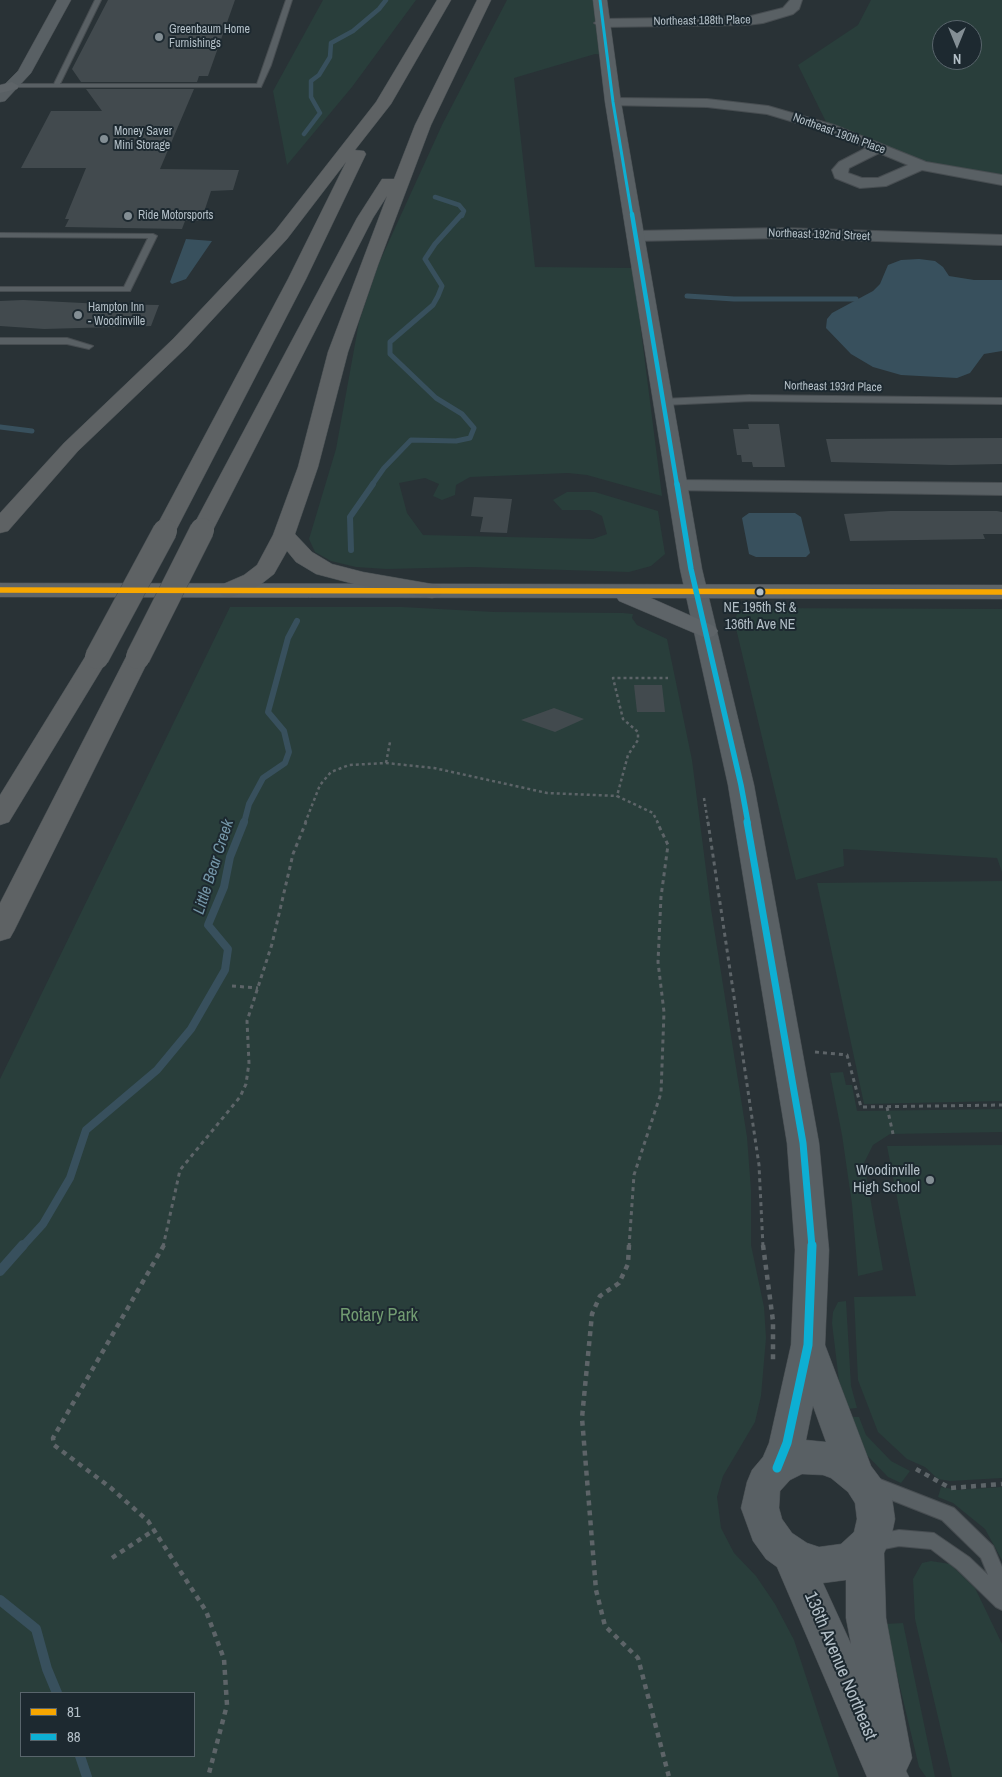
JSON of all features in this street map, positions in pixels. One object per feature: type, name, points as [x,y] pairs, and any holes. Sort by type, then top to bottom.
[{"type":"highway","points":[[0,816],[97,657],[297,279],[383,104],[444,0]]},
{"type":"highway","points":[[229,590],[252,580],[266,569],[284,535],[308,468],[338,352],[423,125],[484,0]]},
{"type":"highway","points":[[0,526],[71,447],[180,343],[280,235],[383,104]]},
{"type":"highway","points":[[0,931],[202,530],[366,218],[423,125]]},
{"type":"highway","points":[[0,544],[33,490]]},
{"type":"highway","points":[[284,535],[304,557],[324,569],[362,579],[432,591]]},
{"type":"main road","points":[[0,590],[1002,592]]},
{"type":"main road","points":[[617,592],[706,631]]},
{"type":"street","points":[[0,98],[6,87],[24,73],[64,0]]},
{"type":"street","points":[[600,0],[601,22],[613,102],[691,569],[698,592],[699,607],[741,785],[803,1143],[812,1250],[808,1345],[787,1443],[778,1468]]},
{"type":"street","name":"Northeast 188th Place","points":[[601,22],[747,21],[763,19],[788,11],[794,6],[796,0]]},
{"type":"street","name":"Northeast 190th Place","points":[[613,102],[707,102],[768,110],[829,128],[921,165],[945,171],[1002,180]]},
{"type":"street","points":[[878,148],[844,165],[840,170],[840,175],[860,183],[880,183],[921,165]]},
{"type":"street","name":"Northeast 192nd Street","points":[[635,236],[781,233],[1002,240]]},
{"type":"street","points":[[678,486],[1002,489]]},
{"type":"street","points":[[808,1345],[859,1477],[870,1492],[876,1512],[876,1525],[867,1546],[848,1561],[834,1564],[812,1564],[791,1555],[779,1546],[769,1534],[760,1508],[761,1494],[765,1482],[778,1468],[796,1458],[816,1457],[838,1463],[859,1477]]},
{"type":"street","name":"136th Avenue Northeast","points":[[867,1546],[866,1618],[895,1777]]},
{"type":"street","name":"136th Avenue Northeast","points":[[791,1555],[888,1777]]},
{"type":"lane","points":[[56,86],[98,0]]},
{"type":"lane","points":[[6,87],[260,86],[289,0]]},
{"type":"lane","points":[[0,235],[153,236],[127,289],[0,289]]},
{"type":"lane","points":[[0,341],[53,341],[90,346]]},
{"type":"lane","points":[[0,346],[32,348],[53,341]]},
{"type":"lane","name":"Northeast 193rd Place","points":[[663,402],[750,398],[1002,401]]},
{"type":"lane","points":[[859,1477],[948,1514],[987,1552],[1002,1588]]},
{"type":"lane","points":[[867,1546],[899,1538],[934,1541],[963,1563],[1002,1601]]},
{"type":"path","points":[[617,796],[628,755],[635,747],[638,732],[623,719],[613,678],[668,678]]},
{"type":"path","points":[[386,763],[390,742]]},
{"type":"path","points":[[208,1777],[227,1705],[224,1659],[206,1611],[148,1521],[111,1488],[54,1445],[53,1438],[81,1386],[163,1248],[180,1170],[240,1097],[246,1084],[249,1064],[247,1021],[272,944],[293,854],[320,785],[331,772],[349,765],[386,763],[426,767],[546,793],[617,796],[640,805],[653,813],[668,844],[661,897],[658,962],[664,1012],[661,1093],[634,1175],[628,1264],[619,1283],[600,1296],[592,1314],[582,1418],[596,1590],[605,1626],[638,1658],[669,1777]]},
{"type":"path","points":[[704,798],[760,1165],[763,1248],[773,1320],[773,1364]]},
{"type":"path","points":[[232,986],[258,988]]},
{"type":"path","points":[[787,1051],[847,1055],[861,1107],[1002,1105]]},
{"type":"path","points":[[888,1107],[893,1134]]},
{"type":"path","points":[[916,1469],[950,1488],[1002,1484]]},
{"type":"path","points":[[112,1558],[154,1530]]},
{"type":"green space","points":[[323,0],[416,0],[352,87],[287,165],[273,91]]},
{"type":"green space","points":[[507,0],[600,0],[605,55],[595,54],[514,78],[535,267],[633,268],[662,496],[587,475],[568,473],[470,477],[456,485],[455,495],[442,500],[433,496],[439,484],[425,478],[399,483],[407,513],[423,535],[593,539],[607,534],[602,516],[590,510],[562,510],[553,500],[567,492],[595,492],[658,511],[665,554],[651,566],[629,572],[471,567],[387,569],[356,567],[331,561],[315,552],[309,539],[336,449],[359,322],[379,263],[442,125]]},
{"type":"green space","points":[[871,0],[1002,0],[1002,180],[945,171],[829,128],[798,65],[858,25]]},
{"type":"green space","name":"Rotary Park","points":[[230,607],[402,607],[494,612],[633,614],[632,618],[637,625],[667,639],[692,760],[711,909],[747,1137],[751,1190],[751,1245],[764,1307],[766,1338],[761,1396],[755,1422],[723,1476],[717,1497],[721,1528],[734,1553],[756,1576],[775,1604],[794,1640],[839,1777],[0,1777],[0,1079]]},
{"type":"green space","points":[[746,608],[1002,609],[1002,872],[997,858],[843,849],[844,866],[796,880],[734,620],[739,611]]},
{"type":"green space","points":[[1002,881],[1002,1101],[864,1104],[817,883]]},
{"type":"green space","points":[[843,1072],[846,1085],[852,1085],[857,1111],[1002,1109],[1002,1132],[890,1134],[873,1145],[864,1163],[883,1270],[858,1276],[852,1204],[842,1135],[830,1073]]},
{"type":"green space","points":[[1002,1145],[1002,1478],[950,1481],[938,1479],[925,1467],[907,1459],[878,1432],[858,1380],[854,1297],[916,1296],[887,1146]]},
{"type":"green space","points":[[846,1301],[851,1386],[857,1408],[847,1409],[839,1381],[832,1323],[833,1312],[838,1302]]},
{"type":"green space","points":[[849,1417],[859,1417],[866,1435],[891,1461],[910,1471],[901,1483],[888,1477],[860,1448]]},
{"type":"green space","points":[[941,1487],[958,1490],[1002,1487],[1002,1560],[985,1529],[953,1503],[938,1497]]},
{"type":"green space","points":[[931,1561],[950,1564],[975,1588],[1002,1644],[1002,1777],[952,1777],[915,1619],[913,1579],[922,1563]]},
{"type":"green space","points":[[903,1623],[935,1777],[926,1777],[919,1767],[885,1624]]},
{"type":"water","points":[[186,239],[212,241],[186,279],[172,284],[170,282]]},
{"type":"water","points":[[919,259],[935,261],[943,267],[949,276],[974,280],[1002,280],[1002,351],[984,354],[970,373],[957,378],[901,375],[873,367],[851,354],[826,328],[827,319],[832,313],[873,291],[880,284],[888,265],[901,260]]},
{"type":"water","points":[[749,513],[795,513],[801,517],[810,553],[806,557],[756,557],[749,554],[742,518]]},
{"type":"building","points":[[108,0],[235,0],[208,76],[199,76],[197,82],[81,82],[72,69]]},
{"type":"building","points":[[86,89],[194,89],[160,169],[239,170],[233,190],[211,191],[201,221],[185,221],[182,229],[65,227],[69,219],[65,219],[86,168],[21,168],[51,111],[102,111]]},
{"type":"building","name":"Hampton Inn - Woodinville","points":[[23,300],[159,305],[151,326],[44,329],[0,326],[0,301]]},
{"type":"building","points":[[748,424],[779,424],[785,467],[753,467],[752,462],[742,462],[741,455],[737,455],[733,429],[749,429]]},
{"type":"building","points":[[1002,438],[1002,464],[951,465],[831,462],[826,439]]},
{"type":"building","points":[[474,497],[512,499],[507,533],[480,532],[483,517],[471,516]]},
{"type":"building","points":[[890,511],[1002,512],[1002,534],[983,534],[985,539],[850,541],[844,514]]},
{"type":"building","points":[[634,685],[662,685],[665,712],[637,712]]},
{"type":"building","points":[[554,708],[584,719],[555,732],[521,720]]},
{"type":"waterway","name":"Little Bear Creek","points":[[304,134],[320,113],[311,97],[311,81],[319,75],[330,57],[331,43],[353,31],[379,9],[386,0]]},
{"type":"waterway","name":"Little Bear Creek","points":[[435,197],[459,205],[464,211],[462,216]]},
{"type":"waterway","name":"Little Bear Creek","points":[[372,485],[384,468],[411,440],[456,441],[470,438],[474,428],[462,414],[436,398],[390,354],[390,342],[433,305],[438,296],[442,286],[425,259],[435,244],[462,214]]},
{"type":"waterway","points":[[687,296],[734,299],[856,299]]},
{"type":"waterway","points":[[0,427],[32,431]]},
{"type":"waterway","name":"Little Bear Creek","points":[[351,550],[350,517],[373,484]]},
{"type":"waterway","name":"Little Bear Creek","points":[[244,823],[249,804],[263,778],[285,763],[289,752],[284,731],[268,712],[288,638],[297,621]]},
{"type":"waterway","name":"Little Bear Creek","points":[[22,1247],[43,1224],[70,1178],[86,1130],[157,1070],[191,1029],[225,970],[228,949],[208,925],[224,887],[230,857],[244,822]]},
{"type":"waterway","name":"Little Bear Creek","points":[[0,1271],[23,1245]]},
{"type":"waterway","name":"Little Bear Creek","points":[[0,1600],[36,1629],[47,1669],[57,1692]]},
{"type":"waterway","name":"Little Bear Creek","points":[[80,1757],[87,1777]]},
{"type":"transit line","name":"88","points":[[600,0],[613,102],[691,569],[698,592],[699,607],[741,785],[803,1143],[812,1250],[808,1345],[787,1443],[777,1468]]},
{"type":"transit line","name":"81","points":[[0,590],[1002,592]]},
{"type":"place","name":"Greenbaum Home Furnishings","points":[[159,37]]},
{"type":"place","name":"Money Saver Mini Storage","points":[[104,139]]},
{"type":"place","name":"Ride Motorsports","points":[[128,216]]},
{"type":"place","name":"Hampton Inn - Woodinville","points":[[78,315]]},
{"type":"place","name":"NE 195th St & 136th Ave NE","points":[[760,592]]},
{"type":"place","name":"Woodinville High School","points":[[930,1180]]}]
